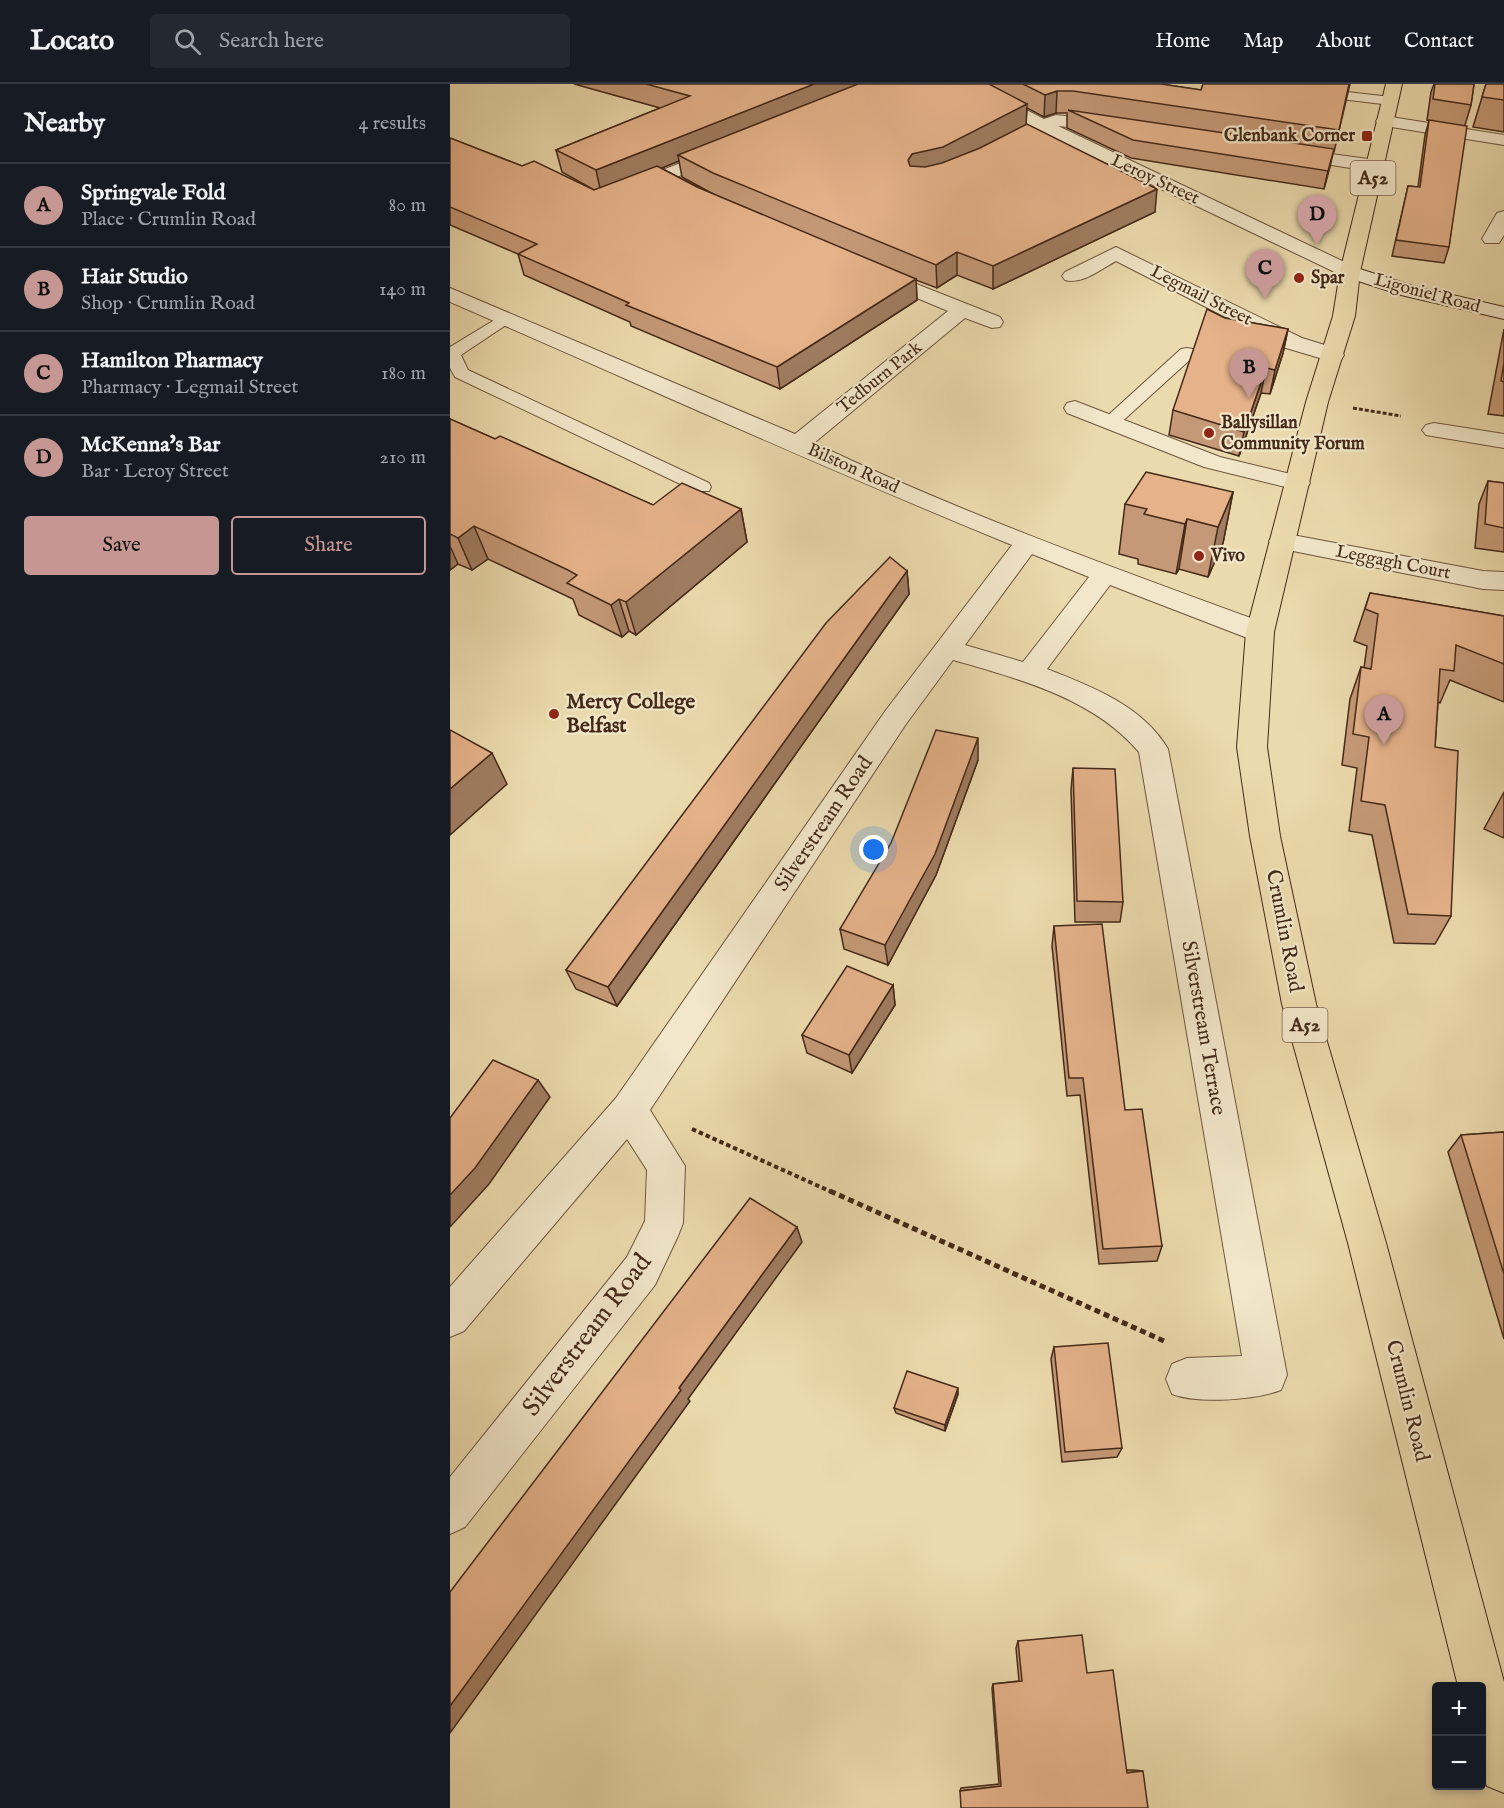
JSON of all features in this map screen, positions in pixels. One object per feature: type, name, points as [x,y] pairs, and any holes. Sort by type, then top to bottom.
[{"type":"main road","name":"Crumlin Road","points":[[1392,93],[1350,272],[1344,316],[1317,402],[1260,632],[1252,747],[1265,836],[1299,1004],[1367,1243],[1438,1525],[1504,1769]]},
{"type":"street","name":"Leroy Street","points":[[962,84],[1085,147],[1350,272]]},
{"type":"street","points":[[982,158],[1056,120],[1071,120],[1127,129]]},
{"type":"street","points":[[1385,121],[1504,140]]},
{"type":"street","points":[[610,197],[735,147]]},
{"type":"street","points":[[1270,151],[1376,166]]},
{"type":"street","points":[[661,176],[680,186]]},
{"type":"street","points":[[1492,239],[1504,217]]},
{"type":"street","name":"Legmail Street","points":[[1072,276],[1116,253],[1294,343],[1333,355]]},
{"type":"street","points":[[855,266],[992,322]]},
{"type":"street","name":"Ligoniel Road","points":[[1350,272],[1408,291],[1504,313]]},
{"type":"street","name":"Bilston Road","points":[[450,294],[798,444],[862,475],[1105,574],[1260,632]]},
{"type":"street","name":"Tedburn Park","points":[[798,444],[961,311]]},
{"type":"street","points":[[1075,408],[1212,462],[1298,483]]},
{"type":"street","points":[[1434,430],[1504,441]]},
{"type":"street","name":"Leggagh Court","points":[[1282,541],[1483,580],[1504,581]]},
{"type":"street","name":"Silverstream Road","points":[[450,1317],[631,1107],[896,717],[1027,543]]},
{"type":"street","points":[[1029,673],[1105,574]]},
{"type":"street","name":"Silverstream Terrace","points":[[947,649],[1053,680],[1142,731],[1153,748],[1266,1375],[1186,1379]]},
{"type":"street","name":"Silverstream Road","points":[[450,1512],[641,1271],[664,1223],[666,1166],[631,1107]]},
{"type":"lane","points":[[1320,93],[1392,93]]},
{"type":"lane","points":[[506,318],[452,353],[461,373],[702,488]]},
{"type":"lane","points":[[1110,423],[1187,353]]},
{"type":"path","points":[[1317,402],[1416,418],[1434,430]]},
{"type":"path","points":[[631,1107],[739,1148],[1182,1349],[1186,1379]]},
{"type":"building","points":[[646,84],[814,84],[596,170],[556,150],[690,96]]},
{"type":"building","points":[[858,84],[989,84],[1027,104],[943,147],[912,154],[908,160],[910,166],[925,167],[942,163],[980,148],[1027,124],[1157,189],[993,266],[957,252],[936,265],[713,173],[678,155]]},
{"type":"building","points":[[1023,84],[1161,84],[1201,90],[1203,84],[1349,84],[1339,130],[1073,91],[1057,91],[1045,95]]},
{"type":"building","points":[[1435,84],[1474,84],[1471,105],[1433,99]]},
{"type":"building","points":[[1486,84],[1504,84],[1504,100],[1482,97]]},
{"type":"building","points":[[1068,110],[1334,149],[1328,171],[1133,140]]},
{"type":"building","points":[[1429,120],[1467,126],[1449,247],[1396,240],[1408,186],[1420,187]]},
{"type":"building","points":[[450,138],[522,166],[534,161],[594,190],[657,166],[697,187],[916,279],[777,367],[626,305],[629,303],[518,254],[537,244],[450,207]]},
{"type":"building","points":[[1207,309],[1225,318],[1288,329],[1275,370],[1266,368],[1244,432],[1173,410]]},
{"type":"building","points":[[1504,363],[1504,382],[1501,381]]},
{"type":"building","points":[[450,419],[495,439],[500,436],[653,505],[682,483],[741,509],[626,602],[619,599],[611,605],[567,583],[577,575],[474,526],[458,538],[450,534]]},
{"type":"building","points":[[1146,472],[1233,492],[1218,527],[1187,519],[1185,524],[1144,514],[1147,509],[1125,504]]},
{"type":"building","points":[[1488,481],[1504,483],[1504,528],[1485,524]]},
{"type":"building","points":[[890,557],[907,571],[608,987],[566,970],[826,623]]},
{"type":"building","points":[[1370,593],[1504,616],[1504,664],[1456,645],[1454,671],[1440,669],[1435,747],[1458,751],[1451,916],[1408,914],[1385,805],[1361,801],[1369,737],[1353,734],[1361,667],[1371,669],[1378,614],[1365,609]]},
{"type":"building","points":[[450,730],[492,753],[450,789]]},
{"type":"building","points":[[936,730],[978,738],[935,854],[885,945],[840,929],[891,843]]},
{"type":"building","points":[[1073,768],[1115,769],[1123,902],[1077,901]]},
{"type":"building","points":[[1102,924],[1125,1110],[1142,1109],[1162,1246],[1103,1249],[1083,1078],[1069,1078],[1054,926]]},
{"type":"building","points":[[847,966],[893,985],[849,1055],[802,1035]]},
{"type":"building","points":[[493,1060],[538,1080],[475,1168],[450,1195],[450,1118]]},
{"type":"building","points":[[1504,1132],[1504,1274],[1461,1135]]},
{"type":"building","points":[[750,1198],[797,1227],[450,1706],[450,1592]]},
{"type":"building","points":[[1108,1343],[1122,1448],[1065,1452],[1054,1347]]},
{"type":"building","points":[[907,1371],[958,1388],[945,1425],[894,1408]]},
{"type":"building","points":[[1082,1635],[1087,1673],[1113,1670],[1127,1773],[1143,1771],[1148,1808],[961,1808],[960,1791],[1001,1786],[993,1684],[1022,1681],[1018,1641]]},
{"type":"place","name":"Glenbank Corner","points":[[1367,136]]},
{"type":"place","name":"McKenna's Bar","points":[[1317,245]]},
{"type":"place","name":"Spar","points":[[1299,278]]},
{"type":"place","name":"Hamilton Pharmacy","points":[[1265,299]]},
{"type":"place","name":"Hair Studio","points":[[1249,398]]},
{"type":"place","name":"Ballysillan Community Forum","points":[[1209,433]]},
{"type":"place","name":"Vivo","points":[[1199,556]]},
{"type":"place","name":"Mercy College Belfast","points":[[554,714]]},
{"type":"place","name":"Springvale Fold","points":[[1384,745]]}]
